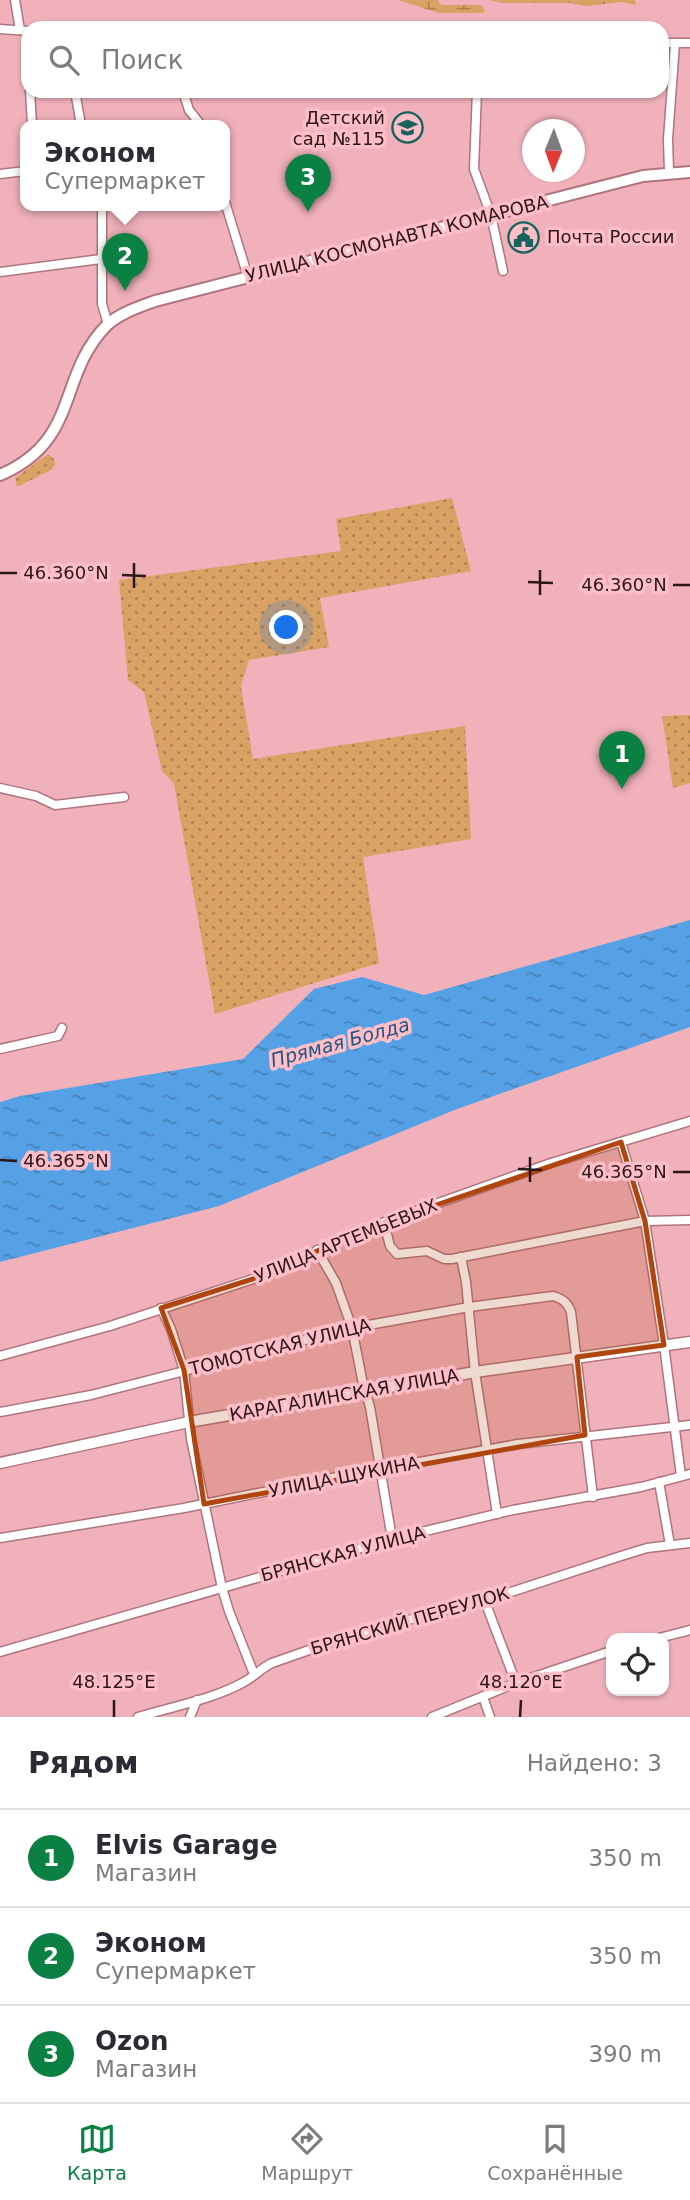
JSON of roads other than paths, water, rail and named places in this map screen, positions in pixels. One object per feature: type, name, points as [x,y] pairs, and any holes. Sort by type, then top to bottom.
[{"type":"main road","name":"УЛИЦА КОСМОНАВТА КОМАРОВА","points":[[108,324],[127,312],[155,301],[643,176],[669,172],[690,173]]},
{"type":"main road","points":[[1,471],[35,454],[46,443],[59,422],[79,366],[108,324]]},
{"type":"street","points":[[15,0],[21,21]]},
{"type":"street","points":[[0,29],[21,31]]},
{"type":"street","points":[[669,43],[690,43]]},
{"type":"street","points":[[669,172],[668,139],[675,43]]},
{"type":"street","points":[[30,98],[32,120]]},
{"type":"street","points":[[76,98],[80,120]]},
{"type":"street","points":[[185,98],[189,110],[197,120]]},
{"type":"street","points":[[477,98],[474,169],[491,215],[503,271]]},
{"type":"street","points":[[0,174],[20,172]]},
{"type":"street","points":[[102,211],[102,304],[108,324]]},
{"type":"street","points":[[228,211],[248,278]]},
{"type":"street","points":[[0,272],[101,259]]},
{"type":"street","points":[[0,788],[36,796],[55,805],[124,797]]},
{"type":"street","points":[[0,1049],[58,1036],[62,1028]]},
{"type":"street","name":"УЛИЦА АРТЕМЬЕВЫХ","points":[[0,1356],[110,1326],[271,1273],[317,1250],[384,1223],[551,1163],[690,1121]]},
{"type":"street","points":[[621,1142],[645,1221],[675,1426],[685,1475]]},
{"type":"street","points":[[384,1223],[390,1246],[397,1254],[427,1251],[444,1259],[645,1221],[690,1220]]},
{"type":"street","points":[[317,1250],[336,1283],[352,1328],[381,1469],[392,1539]]},
{"type":"street","points":[[460,1257],[497,1514]]},
{"type":"street","name":"ТОМОТСКАЯ УЛИЦА","points":[[0,1412],[91,1395],[352,1328],[543,1296],[562,1298],[568,1304],[577,1357]]},
{"type":"street","points":[[161,1308],[184,1370],[188,1422],[222,1588],[254,1674]]},
{"type":"street","name":"КАРАГАЛИНСКАЯ УЛИЦА","points":[[0,1464],[188,1422],[475,1372],[690,1342]]},
{"type":"street","points":[[577,1357],[593,1497]]},
{"type":"street","name":"УЛИЦА ЩУКИНА","points":[[0,1538],[205,1504],[486,1450],[585,1435],[690,1425]]},
{"type":"street","name":"БРЯНСКАЯ УЛИЦА","points":[[0,1652],[392,1539],[685,1475]]},
{"type":"street","points":[[659,1482],[670,1545]]},
{"type":"street","name":"БРЯНСКИЙ ПЕРЕУЛОК","points":[[138,1717],[244,1683],[271,1663],[352,1635],[526,1588],[621,1556],[690,1543]]},
{"type":"street","points":[[484,1599],[516,1683]]},
{"type":"street","points":[[669,1635],[690,1630]]},
{"type":"street","points":[[432,1717],[516,1683],[606,1653]]},
{"type":"street","points":[[484,1697],[490,1717]]},
{"type":"street","points":[[190,1717],[197,1700]]},
{"type":"water","name":"Прямая Болда","points":[[690,920],[690,1027],[457,1109],[219,1206],[0,1262],[0,1102],[20,1096],[243,1059],[314,989],[362,977],[424,995]]},
{"type":"place","name":"Детский сад №115","points":[[408,128]]},
{"type":"place","name":"Ozon","points":[[308,212]]},
{"type":"place","name":"Почта России","points":[[524,237]]},
{"type":"place","name":"Эконом","points":[[125,291]]},
{"type":"place","name":"Elvis Garage","points":[[622,789]]}]
